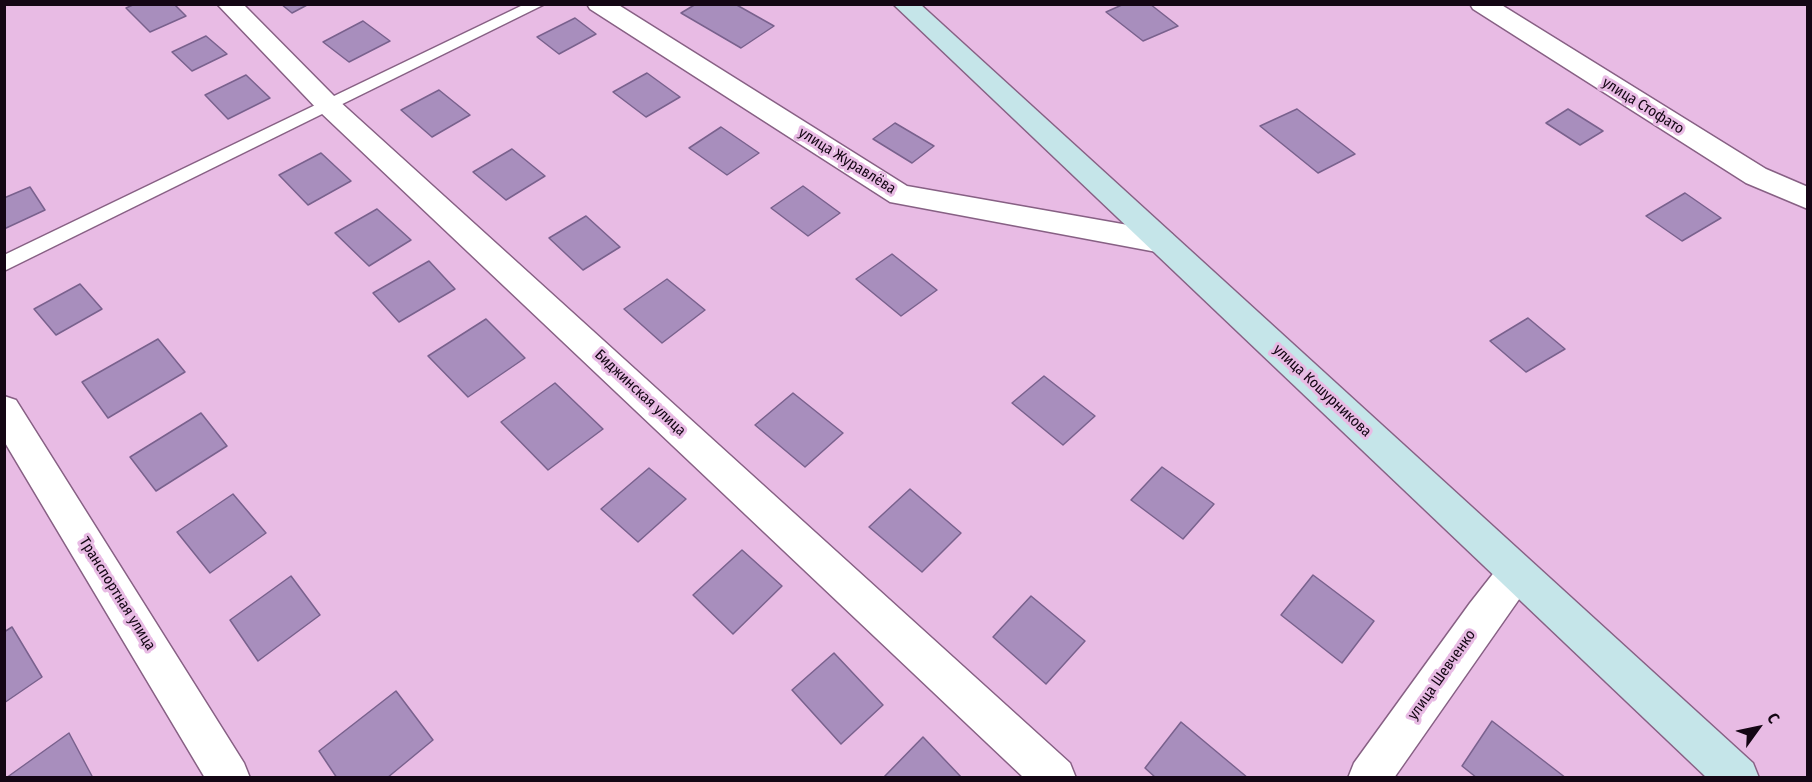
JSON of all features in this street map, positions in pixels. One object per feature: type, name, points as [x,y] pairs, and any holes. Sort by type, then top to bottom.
[{"type":"main road","name":"улица Кошурникова","points":[[905,4],[1738,777]]},
{"type":"street","name":"Биджинская улица","points":[[229,4],[329,106],[1055,777]]},
{"type":"street","name":"улица Журавлёва","points":[[598,4],[900,195],[1162,242]]},
{"type":"street","name":"улица Стофато","points":[[1482,4],[1756,176],[1808,199]]},
{"type":"street","name":"Транспортная улица","points":[[4,410],[230,777]]},
{"type":"street","name":"улица Шевченко","points":[[1369,777],[1516,573]]},
{"type":"lane","points":[[4,264],[538,4]]},
{"type":"building","points":[[135,4],[174,4],[186,16],[150,32],[126,8]]},
{"type":"building","points":[[281,4],[309,4],[292,13]]},
{"type":"building","points":[[696,4],[735,4],[774,26],[741,48],[681,13]]},
{"type":"building","points":[[1124,4],[1150,4],[1178,26],[1143,41],[1106,12]]},
{"type":"building","points":[[575,18],[596,34],[559,54],[537,37]]},
{"type":"building","points":[[363,21],[390,41],[349,62],[323,42]]},
{"type":"building","points":[[206,36],[227,54],[192,71],[172,52]]},
{"type":"building","points":[[647,73],[680,97],[646,117],[613,92]]},
{"type":"building","points":[[246,75],[270,98],[228,119],[205,95]]},
{"type":"building","points":[[439,90],[470,115],[432,137],[401,110]]},
{"type":"building","points":[[1297,109],[1355,154],[1318,173],[1260,126]]},
{"type":"building","points":[[1568,109],[1603,131],[1580,145],[1546,123]]},
{"type":"building","points":[[895,123],[934,146],[912,163],[873,139]]},
{"type":"building","points":[[721,127],[759,153],[727,175],[689,148]]},
{"type":"building","points":[[512,149],[545,176],[506,200],[473,172]]},
{"type":"building","points":[[321,153],[351,181],[308,205],[279,175]]},
{"type":"building","points":[[803,186],[840,213],[808,236],[771,208]]},
{"type":"building","points":[[30,187],[45,210],[4,229],[4,198]]},
{"type":"building","points":[[1685,193],[1721,218],[1682,241],[1646,216]]},
{"type":"building","points":[[377,209],[411,240],[369,266],[335,233]]},
{"type":"building","points":[[586,216],[620,247],[583,270],[549,238]]},
{"type":"building","points":[[892,254],[937,290],[901,316],[856,279]]},
{"type":"building","points":[[429,261],[455,289],[399,322],[373,293]]},
{"type":"building","points":[[667,279],[705,310],[662,343],[624,309]]},
{"type":"building","points":[[80,284],[102,309],[56,335],[34,309]]},
{"type":"building","points":[[1528,318],[1565,349],[1526,372],[1490,341]]},
{"type":"building","points":[[486,319],[525,358],[468,397],[428,356]]},
{"type":"building","points":[[158,339],[185,372],[108,418],[82,382]]},
{"type":"building","points":[[1044,376],[1095,416],[1063,445],[1012,403]]},
{"type":"building","points":[[555,383],[603,429],[548,470],[501,422]]},
{"type":"building","points":[[793,393],[843,433],[805,467],[755,425]]},
{"type":"building","points":[[201,413],[227,446],[156,491],[130,457]]},
{"type":"building","points":[[1162,467],[1214,504],[1183,539],[1131,500]]},
{"type":"building","points":[[649,468],[686,499],[638,542],[601,509]]},
{"type":"building","points":[[910,489],[961,533],[922,572],[869,527]]},
{"type":"building","points":[[233,494],[266,533],[210,573],[177,532]]},
{"type":"building","points":[[742,550],[782,586],[733,634],[693,595]]},
{"type":"building","points":[[1313,575],[1374,621],[1342,663],[1281,615]]},
{"type":"building","points":[[291,576],[320,615],[258,661],[230,620]]},
{"type":"building","points":[[1031,596],[1085,641],[1046,684],[993,637]]},
{"type":"building","points":[[12,627],[42,677],[4,703],[4,632]]},
{"type":"building","points":[[834,653],[883,705],[841,744],[792,690]]},
{"type":"building","points":[[396,691],[433,740],[387,778],[337,778],[319,751]]},
{"type":"building","points":[[1492,721],[1566,778],[1477,778],[1462,766]]},
{"type":"building","points":[[1181,722],[1248,778],[1156,778],[1145,768]]},
{"type":"building","points":[[69,733],[93,778],[6,778]]},
{"type":"building","points":[[923,737],[962,778],[883,778]]}]
